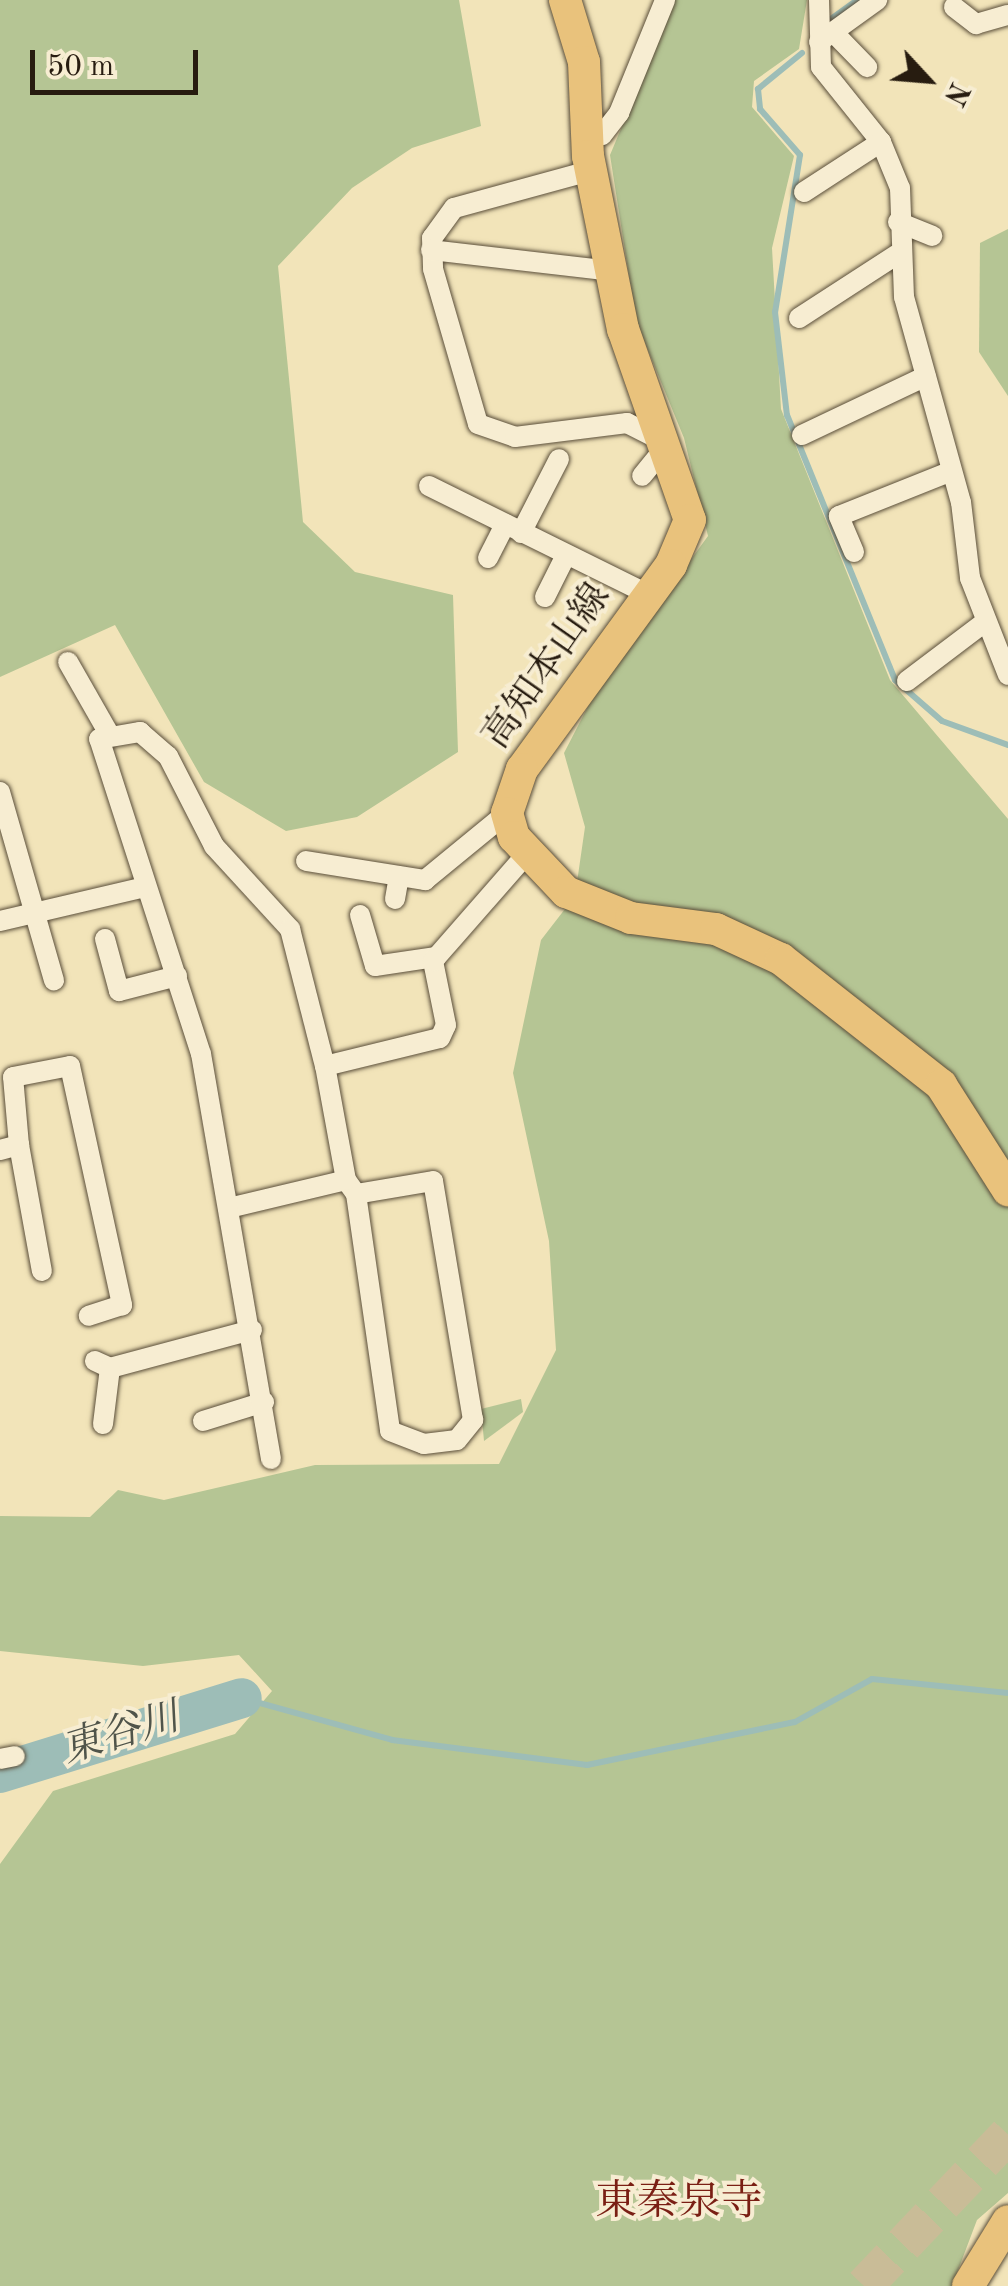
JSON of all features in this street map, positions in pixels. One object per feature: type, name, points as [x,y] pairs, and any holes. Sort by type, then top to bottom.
[{"type":"main road","name":"高知本山線","points":[[566,0],[584,62],[588,136],[629,354],[668,444],[690,520],[648,594],[529,758],[507,814],[525,856],[566,892],[611,911],[716,929],[781,959],[941,1085],[1008,1190]]},
{"type":"main road","points":[[968,2286],[1008,2221]]},
{"type":"street","points":[[588,136],[602,135],[619,113],[665,0]]},
{"type":"street","points":[[819,0],[826,37],[821,67],[881,142],[900,188],[896,255],[986,622],[1008,675]]},
{"type":"street","points":[[826,37],[876,0]]},
{"type":"street","points":[[953,2],[976,24],[1008,15]]},
{"type":"street","points":[[826,37],[868,67]]},
{"type":"street","points":[[804,192],[881,142]]},
{"type":"street","points":[[594,170],[574,182],[467,201],[446,216],[431,250],[478,424],[516,438],[627,423],[668,444],[642,476]]},
{"type":"street","points":[[898,222],[932,236]]},
{"type":"street","points":[[431,250],[612,271]]},
{"type":"street","points":[[799,318],[896,255]]},
{"type":"street","points":[[802,435],[926,376]]},
{"type":"street","points":[[488,558],[513,528],[558,459]]},
{"type":"street","points":[[854,552],[839,516],[949,472]]},
{"type":"street","points":[[428,486],[648,594]]},
{"type":"street","points":[[545,597],[566,555]]},
{"type":"street","points":[[907,682],[986,622]]},
{"type":"street","points":[[68,662],[109,734]]},
{"type":"street","points":[[233,1207],[351,1187],[433,1181],[473,1420],[457,1440],[424,1444],[390,1431],[351,1187],[326,1066],[290,928],[208,838],[168,756],[140,732],[109,734],[98,744],[177,976],[233,1207],[270,1459]]},
{"type":"street","points":[[0,792],[38,911],[54,980]]},
{"type":"street","points":[[306,861],[425,880],[507,814]]},
{"type":"street","points":[[360,915],[375,966],[436,957],[525,856]]},
{"type":"street","points":[[394,900],[400,876]]},
{"type":"street","points":[[0,921],[146,887]]},
{"type":"street","points":[[105,940],[119,990],[177,976]]},
{"type":"street","points":[[326,1066],[440,1038],[436,957]]},
{"type":"street","points":[[42,1270],[9,1147],[13,1077],[70,1066],[122,1306],[88,1316]]},
{"type":"street","points":[[103,1424],[102,1364],[252,1330]]},
{"type":"street","points":[[202,1421],[264,1402]]},
{"type":"green space","points":[[0,0],[459,0],[481,126],[412,148],[352,188],[278,266],[303,522],[355,572],[453,595],[458,752],[357,817],[286,831],[204,782],[115,625],[0,677]]},
{"type":"green space","points":[[675,0],[807,0],[799,49],[754,81],[752,107],[794,156],[772,248],[781,409],[890,680],[1008,819],[1008,2193],[977,2220],[952,2286],[0,2286],[0,1864],[53,1791],[235,1734],[272,1691],[239,1655],[143,1666],[0,1651],[0,1516],[90,1517],[118,1490],[164,1500],[315,1465],[499,1464],[556,1350],[549,1241],[513,1073],[541,940],[575,896],[585,827],[564,753],[597,689],[708,536],[684,438],[636,321],[610,155]]},
{"type":"green space","points":[[1008,229],[1008,396],[979,352],[980,243]]},
{"type":"green space","points":[[521,1399],[523,1412],[484,1441],[481,1409]]},
{"type":"waterway","points":[[831,19],[857,0]]},
{"type":"waterway","points":[[802,53],[758,89],[760,109],[800,155],[775,312],[787,415],[895,680],[942,721],[1008,745]]},
{"type":"waterway","points":[[242,1698],[392,1740],[587,1765],[795,1722],[872,1679],[1008,1693]]},
{"type":"waterway","name":"東谷川","points":[[0,1773],[242,1698]]},
{"type":"tunnel","points":[[864,2286],[1008,2135]]},
{"type":"district","name":"東秦泉寺","points":[[679,2203]]}]
